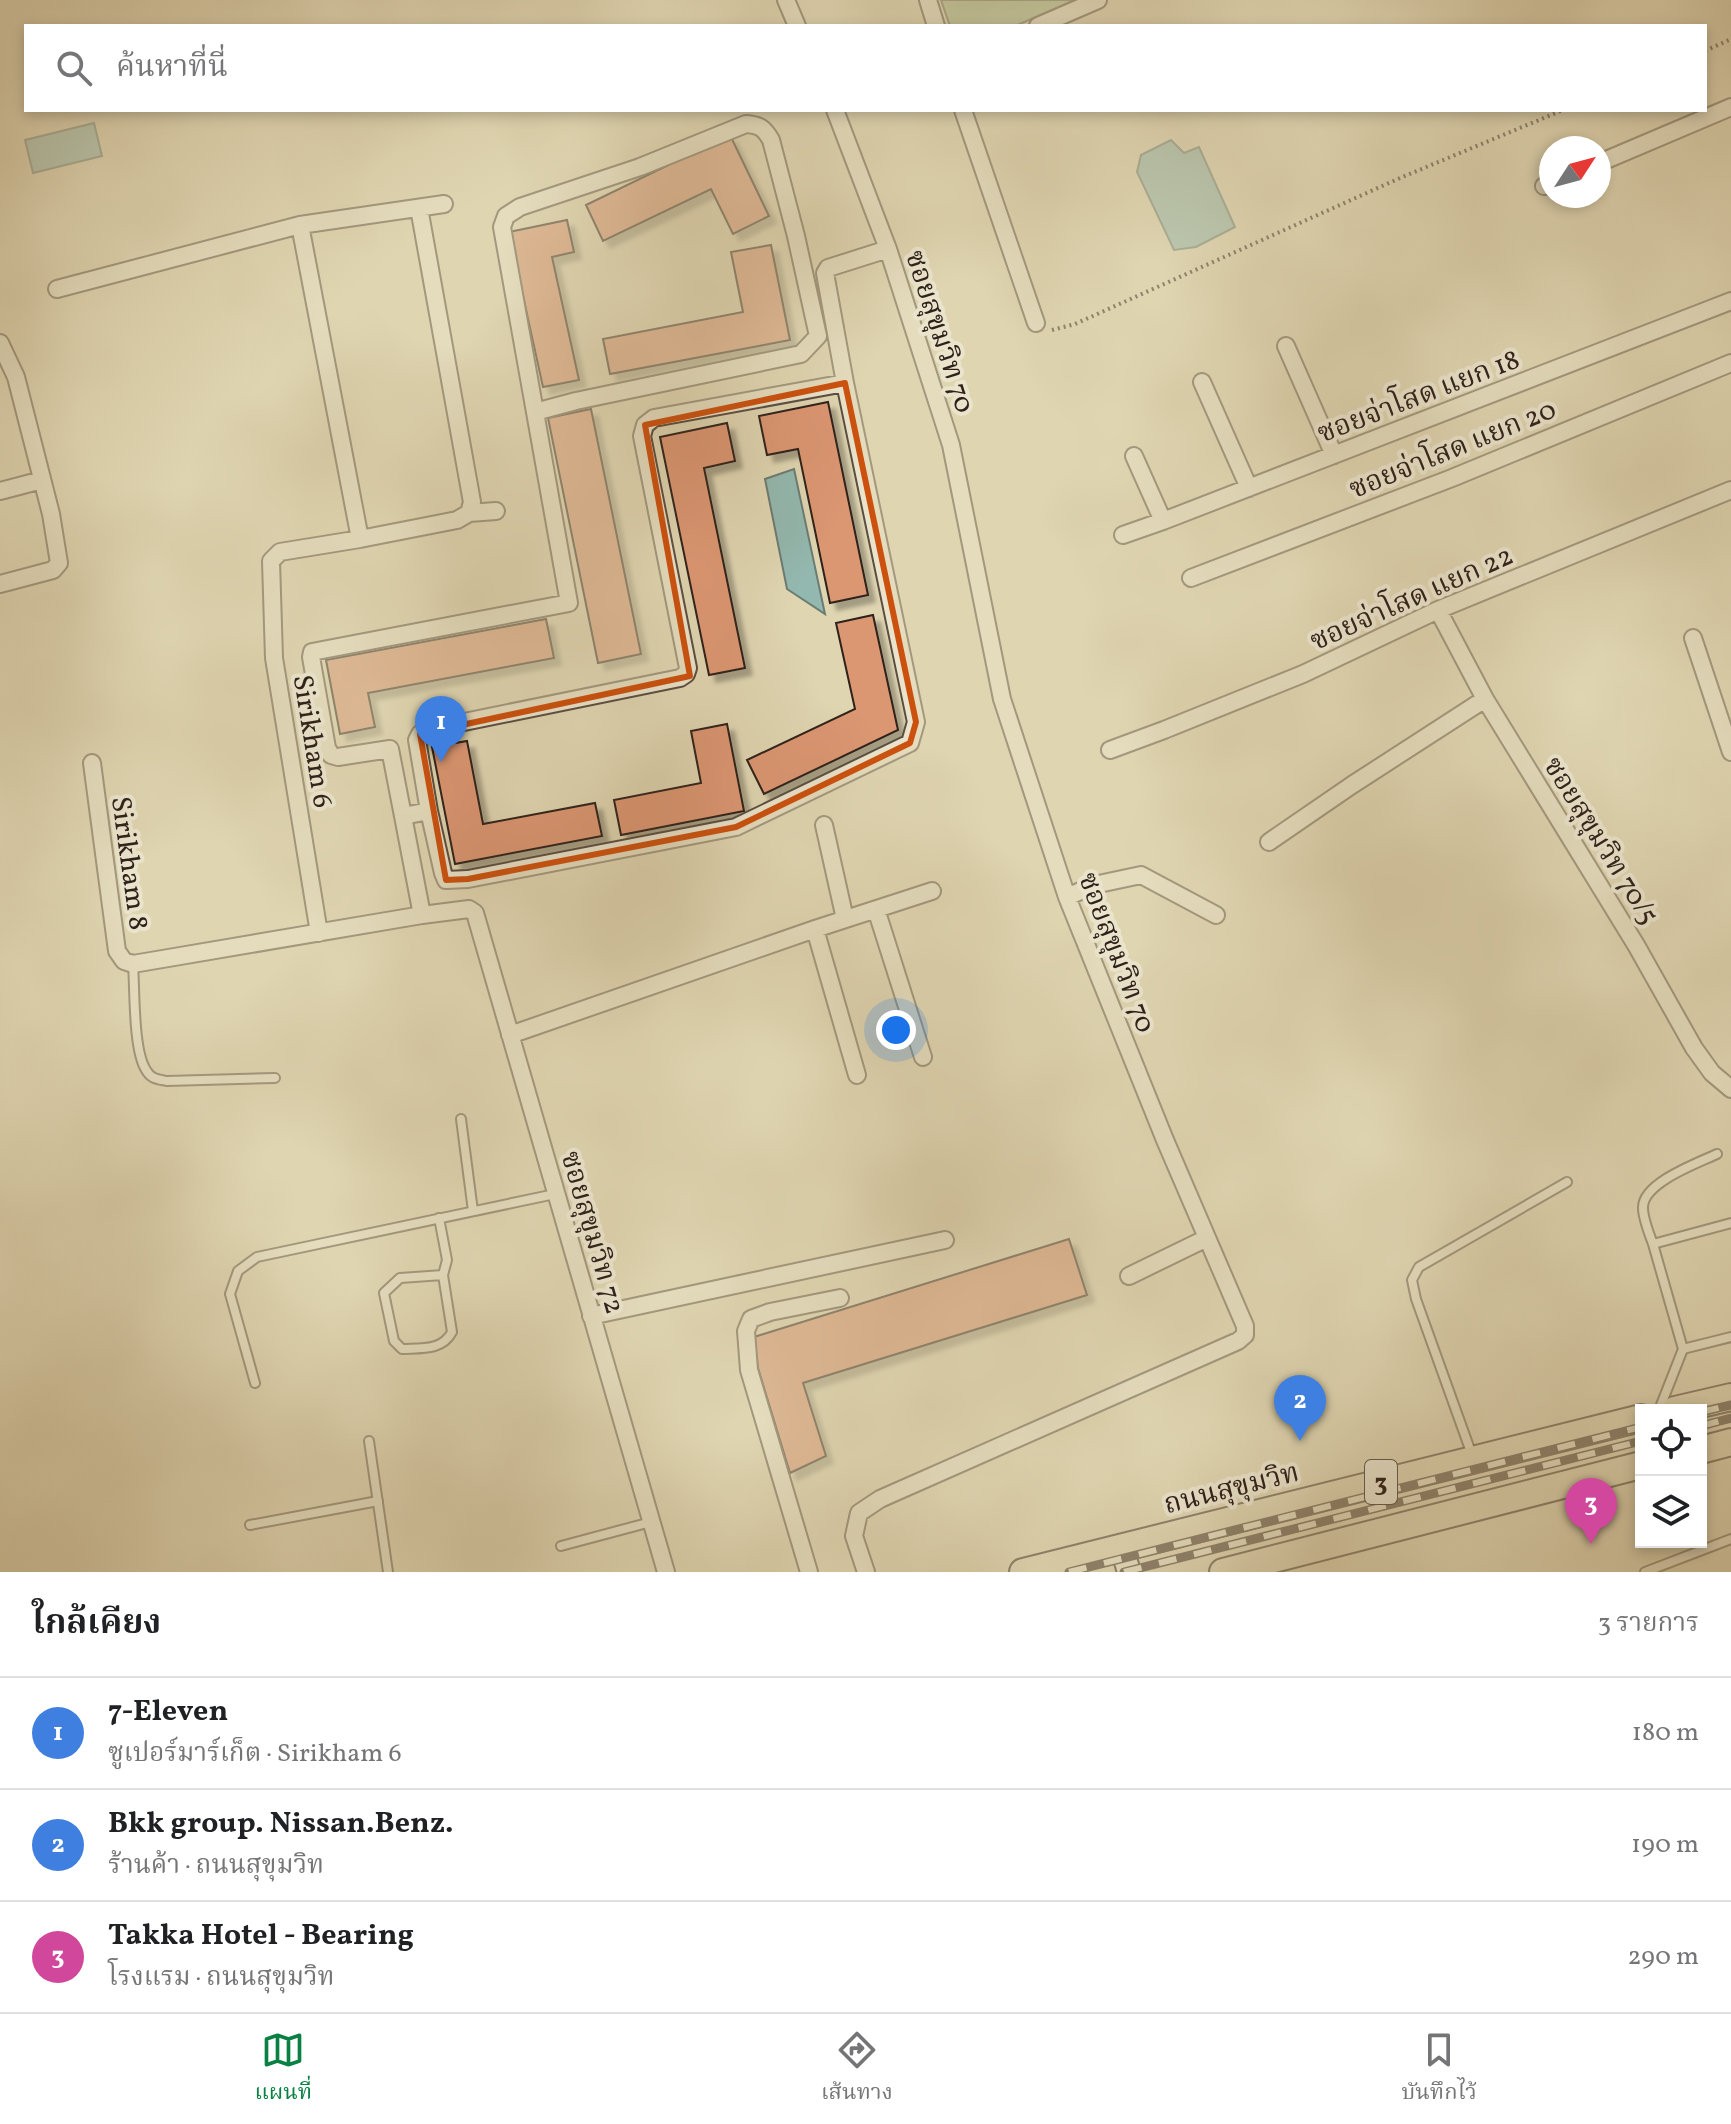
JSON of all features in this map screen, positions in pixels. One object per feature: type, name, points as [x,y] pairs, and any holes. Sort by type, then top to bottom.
[{"type":"highway","points":[[1701,1404],[1731,1397]]},
{"type":"highway","name":"ถนนสุขุมวิท","points":[[1023,1572],[1125,1560],[1474,1459],[1635,1419]]},
{"type":"highway","points":[[1707,1448],[1731,1442]]},
{"type":"highway","name":"3","points":[[1223,1572],[1635,1467]]},
{"type":"street","points":[[786,0],[796,24]]},
{"type":"street","points":[[928,0],[935,24]]},
{"type":"street","points":[[1043,24],[1098,0]]},
{"type":"street","points":[[1611,158],[1731,107]]},
{"type":"street","name":"ซอยสุขุมวิท 70","points":[[836,112],[888,249],[951,445],[1002,699],[1067,897],[1165,1140],[1245,1326],[1245,1335],[1238,1341],[880,1499],[859,1513],[854,1536],[866,1572]]},
{"type":"street","points":[[964,112],[1036,323]]},
{"type":"street","points":[[422,915],[390,749],[338,757],[331,755],[327,748],[312,652],[569,603],[502,227],[506,216],[520,207],[640,167],[746,124],[765,129],[771,140],[789,209],[818,336],[810,347],[801,354],[535,412]]},
{"type":"street","points":[[57,289],[300,225],[444,204]]},
{"type":"street","points":[[419,208],[472,502],[469,513]]},
{"type":"street","points":[[300,225],[360,539],[457,520],[469,513],[496,511]]},
{"type":"street","points":[[845,383],[654,418],[645,425],[642,436],[688,668],[686,674],[680,678],[425,730],[420,734],[417,740],[429,811],[446,880],[455,881],[736,827],[910,743],[916,722],[845,383],[825,271],[888,249]]},
{"type":"street","name":"ซอยจ่าโสด แยก 18","points":[[1123,535],[1731,301]]},
{"type":"street","points":[[0,343],[16,377],[51,514],[59,563],[53,570],[0,584]]},
{"type":"street","points":[[1286,346],[1334,455]]},
{"type":"street","name":"ซอยจ่าโสด แยก 20","points":[[1191,578],[1452,478],[1731,363]]},
{"type":"street","points":[[1202,382],[1249,488]]},
{"type":"street","points":[[1134,456],[1163,521]]},
{"type":"street","points":[[0,491],[42,480]]},
{"type":"street","name":"ซอยจ่าโสด แยก 22","points":[[1110,750],[1303,674],[1438,610],[1731,490]]},
{"type":"street","name":"Sirikham 6","points":[[319,933],[274,658],[271,561],[280,552],[360,539]]},
{"type":"street","name":"ซอยสุขุมวิท 70/5","points":[[1438,610],[1485,699],[1636,945],[1694,1048],[1712,1073],[1731,1089]]},
{"type":"street","points":[[1693,638],[1731,752]]},
{"type":"street","points":[[1269,842],[1485,699]]},
{"type":"street","name":"Sirikham 8","points":[[92,763],[117,951],[124,961],[133,964],[469,909]]},
{"type":"street","points":[[403,816],[429,811]]},
{"type":"street","points":[[824,825],[845,919]]},
{"type":"street","points":[[1067,897],[1094,885],[1141,875],[1216,915]]},
{"type":"street","points":[[510,1035],[932,891]]},
{"type":"street","name":"ซอยสุขุมวิท 72","points":[[469,909],[477,918],[666,1572]]},
{"type":"street","points":[[876,909],[923,1057]]},
{"type":"street","points":[[815,929],[857,1075]]},
{"type":"street","points":[[1129,1276],[1207,1238]]},
{"type":"street","points":[[591,1316],[945,1240]]},
{"type":"street","points":[[809,1572],[749,1370],[746,1331],[751,1319],[770,1312],[840,1298]]},
{"type":"lane","points":[[133,964],[139,1052],[145,1069],[153,1079],[275,1078]]},
{"type":"lane","points":[[461,1119],[473,1211]]},
{"type":"lane","points":[[1661,1404],[1683,1349],[1642,1209],[1650,1190],[1662,1181],[1717,1154]]},
{"type":"lane","points":[[1474,1459],[1416,1299],[1412,1280],[1419,1267],[1567,1182]]},
{"type":"lane","points":[[255,1383],[230,1294],[238,1271],[257,1257],[555,1194]]},
{"type":"lane","points":[[439,1218],[447,1260],[443,1275],[452,1332],[436,1348],[402,1349],[394,1341],[384,1293],[400,1278],[443,1275]]},
{"type":"lane","points":[[1653,1244],[1731,1223]]},
{"type":"lane","points":[[1683,1349],[1731,1337]]},
{"type":"lane","points":[[369,1441],[388,1572]]},
{"type":"lane","points":[[250,1525],[378,1501]]},
{"type":"lane","points":[[561,1546],[652,1522]]},
{"type":"lane","points":[[1645,1572],[1731,1539]]},
{"type":"path","points":[[1707,50],[1731,39]]},
{"type":"path","points":[[1036,323],[1049,331],[1075,324],[1385,184],[1558,112]]},
{"type":"highlighted area","points":[[845,383],[916,722],[910,743],[736,827],[468,879],[446,880],[420,734],[690,676],[645,425]]},
{"type":"green space","points":[[941,0],[1075,0],[1020,24],[949,24]]},
{"type":"water","points":[[94,123],[102,156],[33,173],[25,140]]},
{"type":"water","points":[[1171,140],[1184,153],[1199,147],[1235,227],[1196,247],[1174,250],[1137,172],[1141,155]]},
{"type":"water","points":[[794,469],[825,614],[787,589],[765,479]]},
{"type":"building","points":[[730,135],[769,216],[733,234],[711,189],[603,241],[586,205]]},
{"type":"building","points":[[567,220],[574,252],[552,257],[579,380],[543,387],[509,232]]},
{"type":"building","points":[[771,245],[790,340],[610,374],[603,339],[743,312],[731,252]]},
{"type":"building","points":[[828,402],[868,595],[830,603],[798,449],[767,455],[759,416]]},
{"type":"building","points":[[591,409],[641,654],[598,663],[548,418]]},
{"type":"building","points":[[727,423],[735,461],[704,468],[745,668],[709,675],[660,437]]},
{"type":"building","points":[[873,615],[898,730],[764,794],[747,760],[855,709],[836,623]]},
{"type":"building","points":[[546,619],[554,658],[368,693],[375,727],[340,734],[326,660]]},
{"type":"building","points":[[727,724],[744,811],[621,835],[614,800],[701,783],[691,731]]},
{"type":"building","points":[[467,741],[483,824],[595,803],[602,836],[455,864],[432,747]]},
{"type":"building","points":[[1069,1239],[1087,1295],[803,1383],[826,1456],[790,1473],[758,1368],[754,1337]]},
{"type":"railway","points":[[1707,1411],[1731,1405]]},
{"type":"railway","points":[[1707,1424],[1731,1418]]},
{"type":"railway","points":[[1069,1572],[1635,1429]]},
{"type":"railway","points":[[1124,1572],[1635,1443]]},
{"type":"place","name":"7-Eleven","points":[[441,762]]},
{"type":"place","name":"Bkk group. Nissan.Benz.","points":[[1300,1441]]},
{"type":"place","name":"Takka Hotel - Bearing","points":[[1591,1544]]}]
